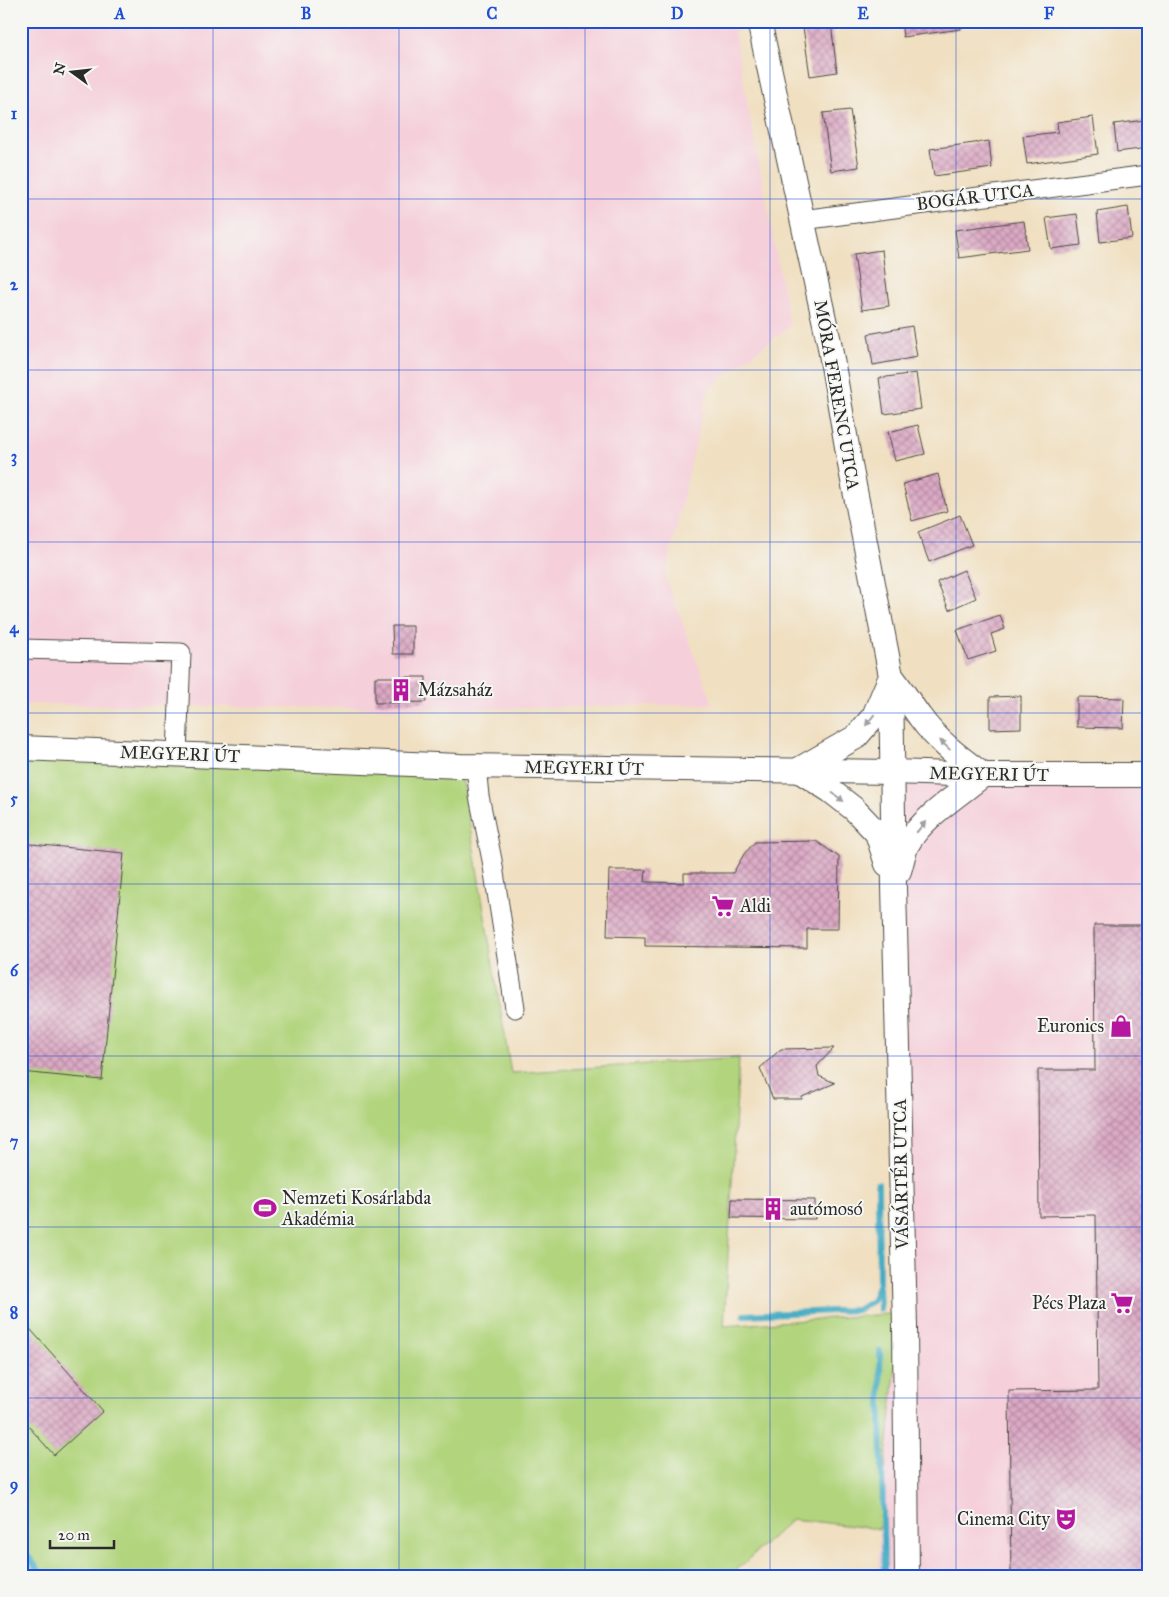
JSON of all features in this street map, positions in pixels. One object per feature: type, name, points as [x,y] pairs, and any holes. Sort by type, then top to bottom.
[{"type":"street","name":"MÓRA FERENC UTCA","points":[[759,21],[829,342],[850,470],[891,676],[893,772]]},
{"type":"street","name":"BOGÁR UTCA","points":[[802,220],[1148,174]]},
{"type":"street","points":[[21,649],[181,653],[177,754]]},
{"type":"street","points":[[891,676],[921,718],[940,740],[984,775],[933,813],[907,844],[894,887],[877,833],[854,809],[831,791],[798,770],[856,737],[874,716],[891,676]]},
{"type":"street","name":"MEGYERI ÚT","points":[[21,748],[476,766],[798,770],[984,775],[1148,775]]},
{"type":"street","points":[[476,766],[479,796],[492,860],[515,1008]]},
{"type":"street","name":"VÁSÁRTÉR UTCA","points":[[893,772],[905,1325],[907,1576]]},
{"type":"shaded area","points":[[21,21],[732,21],[790,326],[708,389],[665,577],[713,704],[458,709],[21,704]]},
{"type":"shaded area","points":[[897,771],[1148,778],[1148,1576],[878,1576],[879,1529],[901,1313]]},
{"type":"green space","name":"Nemzeti Kosárlabda Akadémia","points":[[21,748],[460,766],[511,1073],[739,1058],[724,1326],[901,1313],[879,1529],[792,1519],[730,1576],[21,1576]]},
{"type":"building","points":[[901,21],[960,21],[961,29],[903,37]]},
{"type":"building","points":[[831,23],[837,72],[810,76],[803,27]]},
{"type":"building","points":[[850,110],[859,167],[831,171],[823,113]]},
{"type":"building","points":[[1093,117],[1098,154],[1027,164],[1023,136],[1058,132],[1057,122]]},
{"type":"building","points":[[1145,120],[1148,148],[1117,152],[1114,124]]},
{"type":"building","points":[[989,141],[992,168],[934,176],[930,149]]},
{"type":"building","points":[[1128,207],[1132,238],[1100,242],[1097,212]]},
{"type":"building","points":[[1077,214],[1081,245],[1051,249],[1046,218]]},
{"type":"building","points":[[1024,221],[1028,249],[959,258],[955,230]]},
{"type":"building","points":[[882,250],[889,306],[862,310],[854,254]]},
{"type":"building","points":[[912,326],[917,357],[873,365],[868,334]]},
{"type":"building","points":[[916,373],[921,409],[884,414],[879,378]]},
{"type":"building","points":[[918,425],[925,454],[895,461],[888,432]]},
{"type":"building","points":[[938,474],[947,511],[912,521],[903,484]]},
{"type":"building","points":[[960,515],[972,545],[929,562],[918,532]]},
{"type":"building","points":[[964,570],[976,598],[949,610],[937,582]]},
{"type":"building","points":[[1000,615],[1005,629],[991,634],[996,651],[968,660],[957,630]]},
{"type":"building","points":[[392,626],[413,626],[413,654],[393,654]]},
{"type":"building","name":"Mázsaház","points":[[375,677],[426,677],[426,702],[375,703]]},
{"type":"building","points":[[1021,696],[1021,728],[990,729],[990,697]]},
{"type":"building","points":[[1077,697],[1124,698],[1123,728],[1077,727]]},
{"type":"building","name":"Aldi","points":[[816,841],[839,857],[838,929],[807,929],[807,948],[645,946],[645,937],[607,936],[609,870],[646,870],[645,882],[684,883],[684,873],[733,873],[744,854],[755,842]]},
{"type":"building","points":[[21,843],[124,853],[102,1080],[21,1072]]},
{"type":"building","name":"Pécs Plaza","points":[[1094,925],[1148,925],[1148,1576],[1011,1576],[1009,1391],[1098,1390],[1096,1215],[1039,1216],[1038,1070],[1095,1070]]},
{"type":"building","points":[[834,1048],[817,1066],[819,1076],[835,1083],[802,1097],[802,1099],[773,1099],[760,1068],[781,1049]]},
{"type":"building","name":"autómosó","points":[[732,1199],[815,1200],[815,1219],[731,1218]]},
{"type":"building","points":[[23,1321],[103,1411],[54,1455],[21,1418],[21,1322]]},
{"type":"waterway","points":[[744,1315],[857,1310],[872,1301],[879,1283],[878,1184]]},
{"type":"waterway","points":[[879,1288],[880,1309]]},
{"type":"waterway","points":[[880,1351],[884,1576]]},
{"type":"waterway","points":[[21,1548],[44,1576]]},
{"type":"place","name":"Mázsaház","points":[[401,690]]},
{"type":"place","name":"Aldi","points":[[723,906]]},
{"type":"place","name":"Euronics","points":[[1121,1026]]},
{"type":"place","name":"Nemzeti Kosárlabda Akadémia","points":[[265,1208]]},
{"type":"place","name":"autómosó","points":[[773,1209]]},
{"type":"place","name":"Pécs Plaza","points":[[1122,1303]]},
{"type":"place","name":"Cinema City","points":[[1066,1519]]}]
